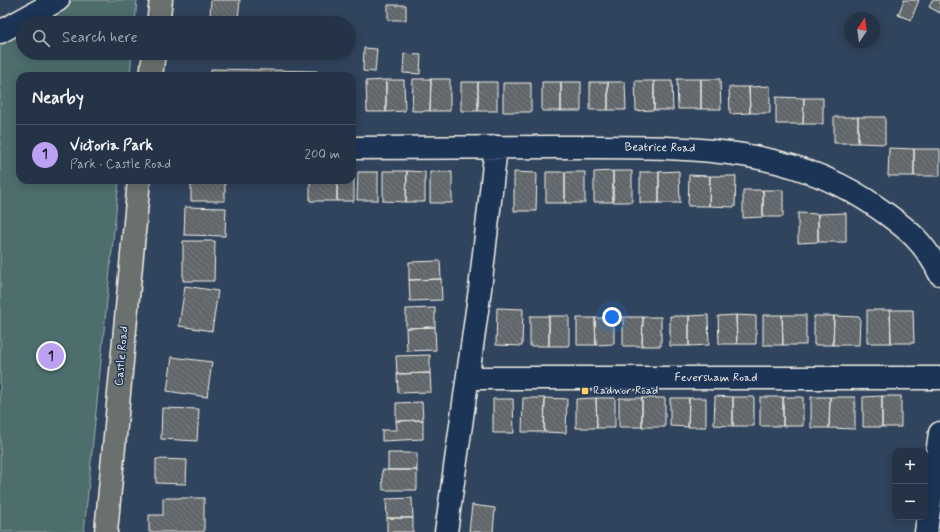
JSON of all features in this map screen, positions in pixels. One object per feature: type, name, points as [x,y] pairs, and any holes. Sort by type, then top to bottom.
[{"type":"main road","points":[[159,16],[161,0]]},
{"type":"main road","points":[[152,72],[153,60]]},
{"type":"main road","name":"Castle Road","points":[[106,532],[139,184]]},
{"type":"street","points":[[29,16],[58,0]]},
{"type":"street","points":[[0,32],[16,23]]},
{"type":"street","points":[[446,532],[468,378],[496,147]]},
{"type":"street","name":"Beatrice Road","points":[[356,148],[698,148],[740,154],[772,161],[820,175],[868,200],[908,229],[937,267]]},
{"type":"street","name":"Feversham Road","points":[[468,378],[940,378]]},
{"type":"street","points":[[926,532],[940,433]]},
{"type":"green space","points":[[74,0],[137,0],[136,16],[45,16]]},
{"type":"green space","points":[[16,32],[16,60],[131,60],[130,72],[16,72],[16,184],[119,184],[84,532],[0,532],[0,41]]},
{"type":"building","points":[[211,0],[240,0],[238,16],[210,16]]},
{"type":"building","points":[[904,0],[919,0],[911,20],[898,15]]},
{"type":"building","points":[[932,0],[940,0],[940,13],[929,7]]},
{"type":"building","points":[[388,5],[406,5],[406,20],[388,20]]},
{"type":"building","points":[[364,48],[377,49],[375,72],[363,71]]},
{"type":"building","points":[[404,54],[421,55],[420,74],[403,73]]},
{"type":"building","points":[[211,69],[317,71],[317,72],[211,72]]},
{"type":"building","points":[[413,79],[431,79],[430,111],[412,111]]},
{"type":"building","points":[[431,79],[450,79],[450,111],[430,111]]},
{"type":"building","points":[[677,79],[701,79],[701,109],[678,109]]},
{"type":"building","points":[[701,79],[720,79],[721,109],[701,109]]},
{"type":"building","points":[[386,80],[386,112],[367,112],[366,81]]},
{"type":"building","points":[[386,80],[404,80],[405,111],[386,112]]},
{"type":"building","points":[[635,81],[654,81],[654,110],[636,111]]},
{"type":"building","points":[[654,81],[672,81],[673,110],[654,110]]},
{"type":"building","points":[[461,82],[478,82],[478,111],[461,111]]},
{"type":"building","points":[[478,82],[497,82],[497,111],[478,111]]},
{"type":"building","points":[[542,82],[561,82],[561,111],[542,111]]},
{"type":"building","points":[[561,82],[581,82],[581,111],[561,111]]},
{"type":"building","points":[[590,82],[608,82],[608,110],[590,110]]},
{"type":"building","points":[[608,82],[625,82],[626,110],[608,110]]},
{"type":"building","points":[[503,83],[531,83],[531,112],[503,112]]},
{"type":"building","points":[[770,86],[770,113],[750,113],[749,87]]},
{"type":"building","points":[[729,87],[749,87],[750,113],[730,114]]},
{"type":"building","points":[[776,97],[804,98],[803,124],[776,124]]},
{"type":"building","points":[[804,98],[823,98],[823,124],[803,124]]},
{"type":"building","points":[[834,117],[858,117],[858,143],[834,143]]},
{"type":"building","points":[[858,117],[885,117],[885,144],[858,143]]},
{"type":"building","points":[[889,148],[914,149],[914,176],[888,176]]},
{"type":"building","points":[[914,149],[940,149],[940,176],[914,176]]},
{"type":"building","points":[[383,171],[407,171],[406,202],[383,201]]},
{"type":"building","points":[[407,171],[425,172],[425,202],[406,202]]},
{"type":"building","points":[[613,171],[613,202],[594,202],[594,172]]},
{"type":"building","points":[[613,171],[632,171],[632,202],[613,202]]},
{"type":"building","points":[[679,171],[680,203],[659,203],[659,172]]},
{"type":"building","points":[[358,172],[378,172],[378,200],[357,200]]},
{"type":"building","points":[[430,172],[452,172],[452,203],[430,203]]},
{"type":"building","points":[[514,172],[537,173],[536,211],[514,211]]},
{"type":"building","points":[[546,172],[565,172],[565,203],[546,203]]},
{"type":"building","points":[[565,172],[585,172],[585,203],[565,203]]},
{"type":"building","points":[[640,172],[659,172],[659,203],[640,203]]},
{"type":"building","points":[[689,175],[710,176],[709,206],[688,206]]},
{"type":"building","points":[[710,176],[736,176],[735,207],[709,206]]},
{"type":"building","points":[[191,184],[225,184],[225,201],[191,201]]},
{"type":"building","points":[[310,184],[337,184],[337,201],[310,201]]},
{"type":"building","points":[[337,184],[354,184],[354,201],[337,201]]},
{"type":"building","points":[[743,190],[763,190],[763,217],[743,218]]},
{"type":"building","points":[[763,190],[783,190],[783,217],[763,217]]},
{"type":"building","points":[[185,207],[226,208],[225,236],[184,235]]},
{"type":"building","points":[[798,213],[818,214],[818,242],[798,243]]},
{"type":"building","points":[[846,213],[846,242],[818,242],[818,214]]},
{"type":"building","points":[[183,241],[215,241],[214,281],[183,281]]},
{"type":"building","points":[[440,261],[441,279],[409,280],[409,262]]},
{"type":"building","points":[[441,279],[442,300],[410,301],[409,280]]},
{"type":"building","points":[[185,286],[218,291],[212,331],[179,326]]},
{"type":"building","points":[[435,308],[435,327],[406,328],[406,309]]},
{"type":"building","points":[[497,308],[523,309],[522,346],[496,345]]},
{"type":"building","points":[[867,310],[890,310],[891,343],[867,343]]},
{"type":"building","points":[[890,310],[913,310],[914,343],[891,343]]},
{"type":"building","points":[[708,315],[709,345],[689,346],[689,316]]},
{"type":"building","points":[[736,315],[737,344],[719,344],[718,316]]},
{"type":"building","points":[[736,315],[756,316],[756,344],[737,344]]},
{"type":"building","points":[[763,315],[782,315],[783,345],[763,345]]},
{"type":"building","points":[[782,315],[806,315],[806,345],[783,345]]},
{"type":"building","points":[[530,316],[549,316],[549,346],[530,346]]},
{"type":"building","points":[[549,316],[569,316],[569,346],[549,346]]},
{"type":"building","points":[[670,316],[689,316],[689,346],[670,346]]},
{"type":"building","points":[[814,316],[834,316],[833,345],[814,345]]},
{"type":"building","points":[[834,316],[860,317],[859,345],[833,345]]},
{"type":"building","points":[[623,317],[643,317],[642,346],[623,346]]},
{"type":"building","points":[[643,317],[661,317],[661,346],[642,346]]},
{"type":"building","points":[[577,318],[595,318],[596,345],[577,345]]},
{"type":"building","points":[[595,318],[614,318],[614,344],[596,345]]},
{"type":"building","points":[[435,327],[436,350],[407,351],[406,328]]},
{"type":"building","points":[[430,355],[430,373],[397,374],[396,356]]},
{"type":"building","points":[[172,357],[212,362],[207,397],[167,391]]},
{"type":"building","points":[[430,373],[431,392],[398,393],[397,374]]},
{"type":"building","points":[[715,396],[733,397],[733,426],[714,425]]},
{"type":"building","points":[[882,396],[882,427],[863,427],[863,397]]},
{"type":"building","points":[[882,396],[901,396],[901,427],[882,427]]},
{"type":"building","points":[[733,397],[754,397],[754,426],[733,426]]},
{"type":"building","points":[[760,397],[783,397],[783,426],[760,426]]},
{"type":"building","points":[[783,397],[803,397],[803,426],[783,426]]},
{"type":"building","points":[[811,397],[830,397],[829,428],[811,428]]},
{"type":"building","points":[[830,397],[855,397],[855,429],[829,428]]},
{"type":"building","points":[[523,398],[545,398],[544,432],[522,432]]},
{"type":"building","points":[[545,398],[567,399],[566,433],[544,432]]},
{"type":"building","points":[[596,398],[597,428],[576,428],[576,399]]},
{"type":"building","points":[[596,398],[615,398],[615,428],[597,428]]},
{"type":"building","points":[[619,398],[642,398],[642,427],[619,427]]},
{"type":"building","points":[[642,398],[665,398],[665,427],[642,427]]},
{"type":"building","points":[[670,398],[689,398],[688,427],[670,426]]},
{"type":"building","points":[[689,398],[706,398],[706,427],[688,427]]},
{"type":"building","points":[[493,399],[513,399],[514,433],[493,433]]},
{"type":"building","points":[[422,402],[423,420],[396,421],[396,403]]},
{"type":"building","points":[[162,408],[199,409],[197,441],[161,439]]},
{"type":"building","points":[[423,420],[423,439],[382,441],[382,430],[397,430],[396,421]]},
{"type":"building","points":[[388,453],[417,453],[417,470],[388,470]]},
{"type":"building","points":[[156,459],[187,460],[186,484],[156,483]]},
{"type":"building","points":[[382,470],[417,470],[417,490],[383,490]]},
{"type":"building","points":[[163,498],[204,498],[204,532],[149,532],[149,515],[163,515]]},
{"type":"building","points":[[412,498],[413,518],[387,518],[386,499]]},
{"type":"building","points":[[472,505],[495,508],[493,532],[469,532]]},
{"type":"building","points":[[387,518],[413,518],[413,532],[387,532]]},
{"type":"place","name":"Victoria Park","points":[[51,356]]},
{"type":"place","name":"Radnor Road","points":[[585,391]]}]
